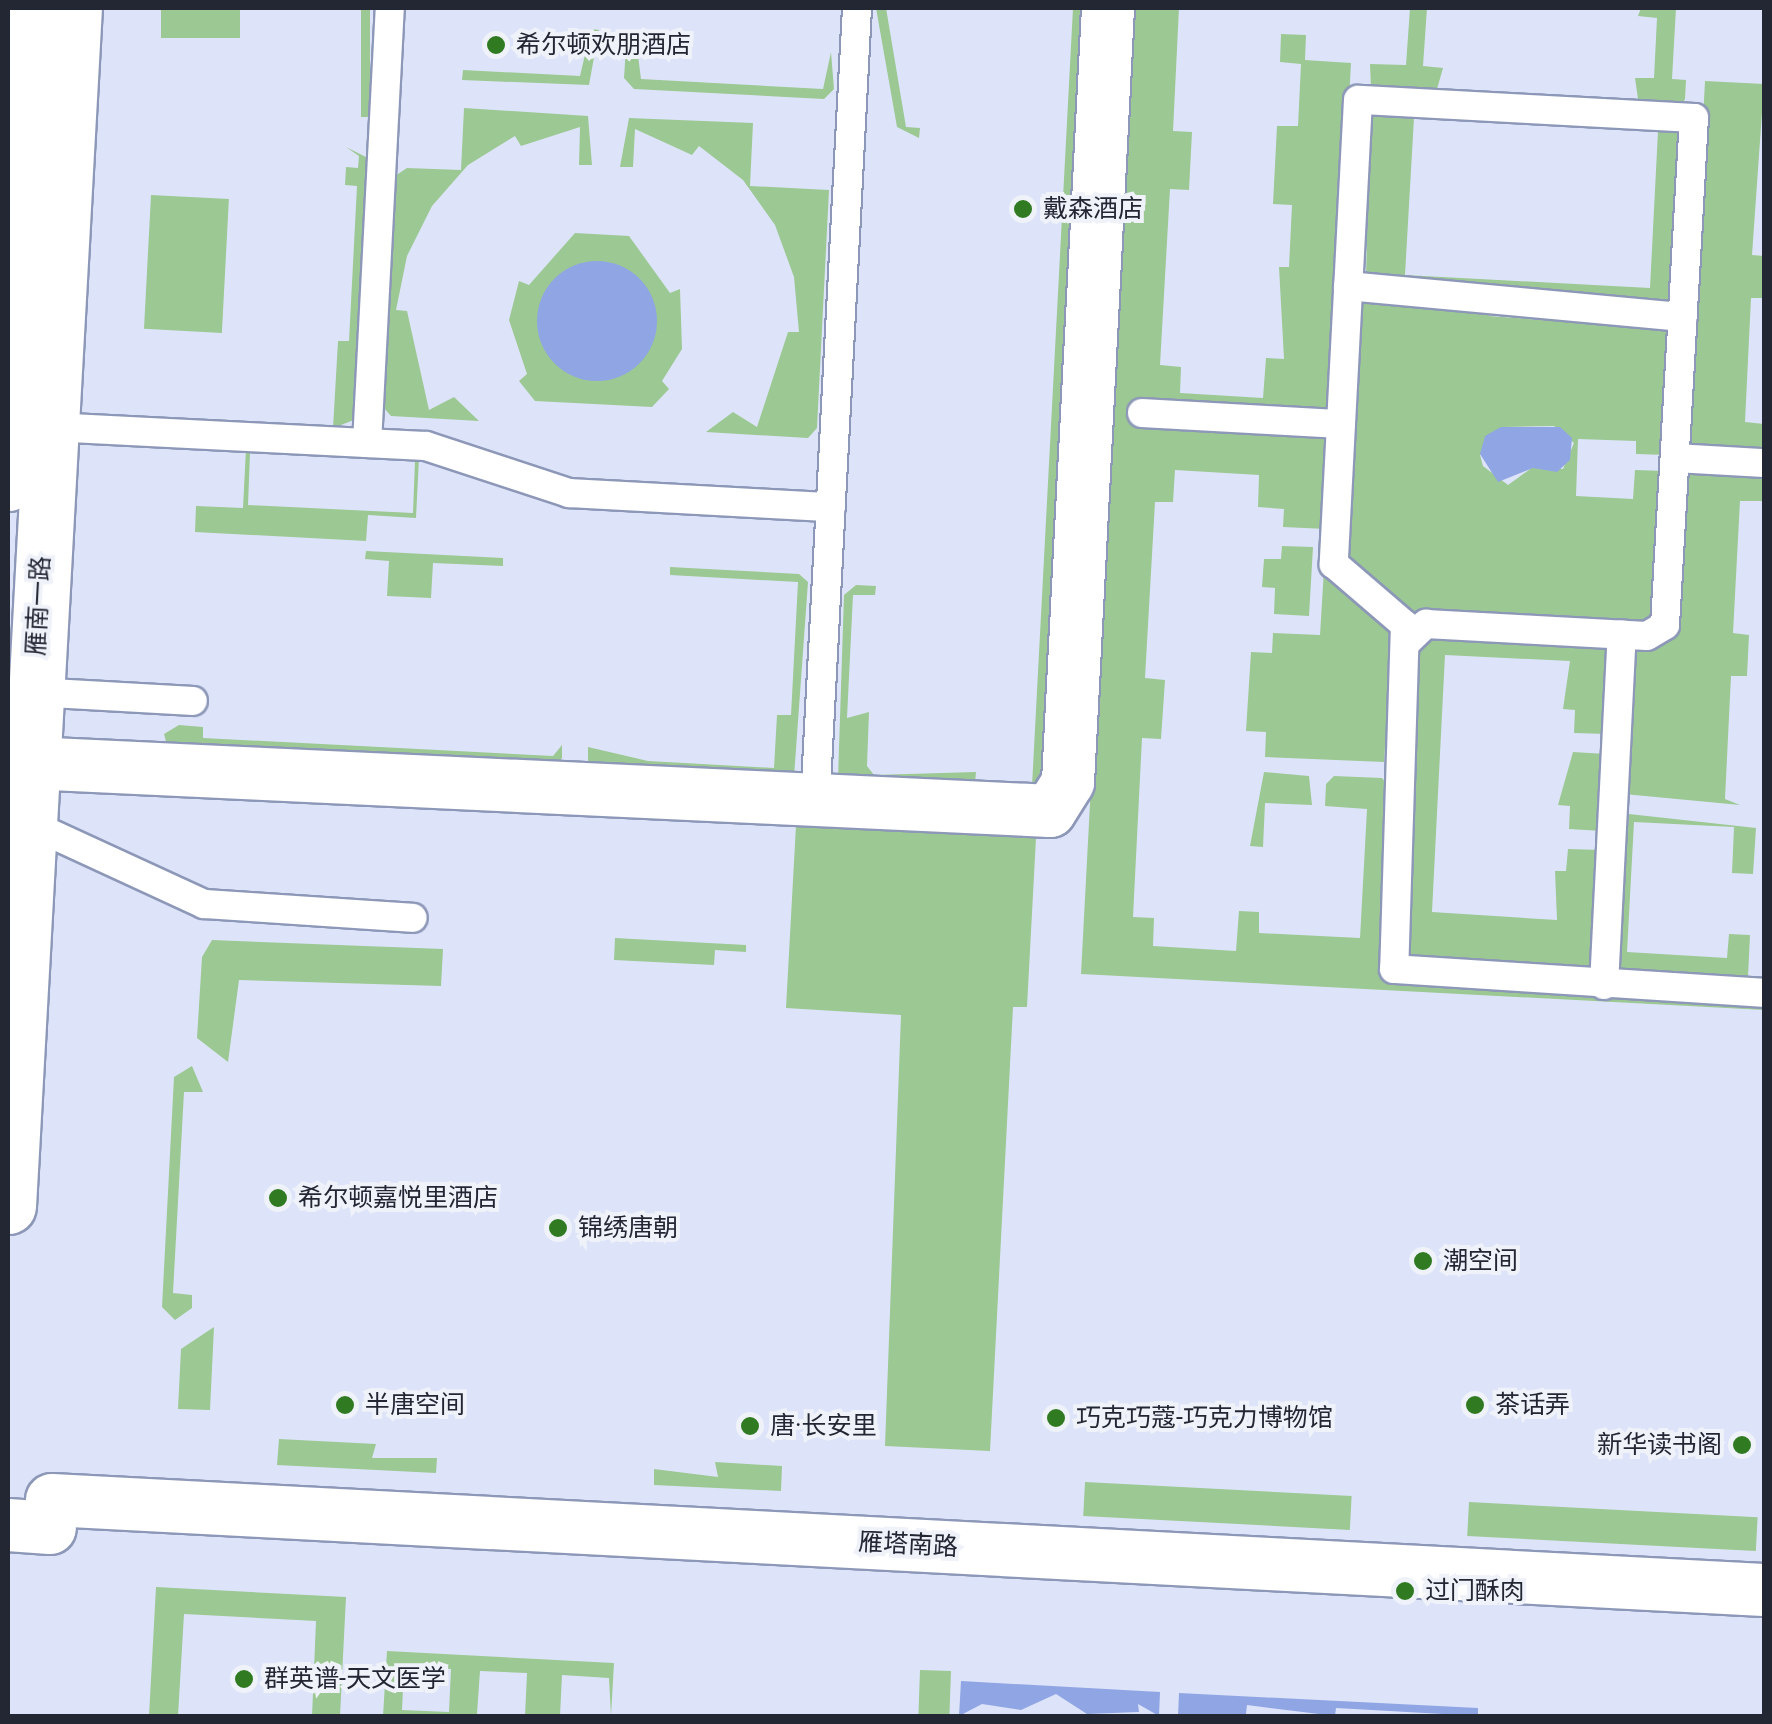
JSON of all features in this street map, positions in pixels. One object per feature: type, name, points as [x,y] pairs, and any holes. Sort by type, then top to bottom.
[{"type":"main road","points":[[8,483],[11,368],[34,8]]},
{"type":"main road","name":"雁南一路","points":[[8,1206],[74,8]]},
{"type":"street","points":[[30,763],[1030,815],[1065,795],[1108,8]]},
{"type":"street","name":"雁塔南路","points":[[37,1518],[1764,1590]]},
{"type":"lane","points":[[367,443],[390,8]]},
{"type":"lane","points":[[815,804],[857,8]]},
{"type":"lane","points":[[1416,633],[1654,635],[1666,625],[1694,118],[1358,100],[1334,564],[1397,612],[1416,633],[1390,964],[1407,974],[1764,993]]},
{"type":"lane","points":[[1348,286],[1683,317]]},
{"type":"lane","points":[[1142,412],[1341,424]]},
{"type":"lane","points":[[50,427],[456,451],[570,493],[831,507]]},
{"type":"lane","points":[[1676,458],[1764,463]]},
{"type":"lane","points":[[1604,984],[1622,634]]},
{"type":"lane","points":[[34,692],[194,701]]},
{"type":"lane","points":[[28,824],[204,904],[413,918]]},
{"type":"green space","points":[[161,8],[240,8],[240,38],[161,38]]},
{"type":"green space","points":[[361,8],[370,8],[370,117],[361,117]]},
{"type":"green space","points":[[876,8],[886,8],[906,127],[920,128],[919,138],[897,127]]},
{"type":"green space","points":[[1073,8],[1084,8],[1044,784],[1041,788],[838,779],[844,595],[856,585],[876,586],[875,595],[853,595],[847,718],[869,712],[867,766],[874,775],[976,772],[975,783],[1032,786]]},
{"type":"green space","points":[[1132,8],[1179,8],[1173,131],[1192,132],[1189,190],[1170,189],[1160,365],[1181,367],[1180,393],[1263,398],[1266,358],[1284,359],[1279,267],[1289,267],[1292,205],[1273,204],[1277,126],[1298,126],[1301,64],[1280,62],[1281,34],[1306,35],[1305,60],[1351,63],[1326,529],[1283,527],[1284,509],[1258,507],[1259,475],[1175,470],[1173,502],[1155,502],[1145,678],[1165,680],[1161,739],[1142,738],[1133,917],[1154,918],[1153,946],[1236,951],[1239,911],[1259,912],[1259,933],[1360,938],[1367,809],[1325,806],[1326,784],[1334,776],[1382,778],[1389,786],[1382,967],[1764,999],[1764,1010],[1081,974]]},
{"type":"green space","points":[[1410,8],[1427,8],[1423,66],[1443,68],[1437,89],[1638,99],[1635,78],[1654,78],[1657,18],[1638,16],[1641,8],[1676,8],[1672,79],[1686,80],[1685,99],[1681,106],[1371,88],[1370,64],[1406,65]]},
{"type":"green space","points":[[591,29],[599,30],[589,85],[462,80],[463,70],[580,76]]},
{"type":"green space","points":[[627,31],[635,32],[641,79],[823,89],[831,52],[834,89],[824,99],[634,89],[624,78]]},
{"type":"green space","points":[[1705,81],[1764,84],[1752,255],[1764,256],[1764,298],[1751,298],[1745,422],[1764,424],[1764,453],[1686,442]]},
{"type":"green space","points":[[464,108],[588,116],[592,165],[579,165],[580,127],[521,146],[515,136],[468,165],[432,206],[407,256],[396,310],[407,311],[429,410],[454,397],[479,421],[391,416],[383,407],[395,176],[407,168],[461,170]]},
{"type":"green space","points":[[1370,113],[1681,130],[1672,304],[1366,277]],"holes":[[[1414,118],[1658,131],[1650,288],[1405,275]]]},
{"type":"green space","points":[[629,118],[753,123],[750,186],[829,190],[817,428],[808,438],[706,432],[733,412],[757,427],[788,332],[799,332],[794,277],[775,225],[743,180],[699,146],[692,155],[635,129],[633,167],[620,167]]},
{"type":"green space","points":[[346,147],[368,158],[354,420],[333,428],[338,341],[349,341],[357,186],[345,185],[346,167],[358,168],[359,156]]},
{"type":"green space","points":[[151,195],[229,199],[222,333],[144,329]]},
{"type":"green space","points":[[575,233],[629,236],[670,293],[680,289],[682,349],[662,381],[669,389],[652,407],[535,401],[519,381],[527,374],[509,320],[519,281],[529,285]]},
{"type":"green space","points":[[1360,299],[1489,302],[1489,316],[1672,330],[1667,455],[1636,454],[1636,441],[1578,439],[1576,496],[1633,499],[1635,470],[1666,471],[1656,623],[1416,613],[1344,560]],"holes":[[[1554,426],[1574,443],[1563,469],[1533,467],[1508,485],[1483,466],[1480,455],[1505,427]]]},
{"type":"green space","points":[[246,449],[419,458],[416,518],[368,515],[366,541],[195,532],[196,506],[243,508]],"holes":[[[250,453],[415,461],[413,513],[248,505]]]},
{"type":"green space","points":[[1687,472],[1764,472],[1764,501],[1740,501],[1733,633],[1749,635],[1747,676],[1731,676],[1725,799],[1740,805],[1624,794],[1632,649],[1649,645]]},
{"type":"green space","points":[[1282,546],[1313,547],[1309,616],[1274,614],[1275,588],[1262,587],[1264,559],[1281,559]]},
{"type":"green space","points":[[366,551],[503,558],[503,566],[433,563],[431,598],[387,596],[389,561],[365,559]]},
{"type":"green space","points":[[670,567],[799,574],[808,582],[794,777],[588,762],[588,747],[648,761],[774,768],[777,715],[791,715],[798,582],[670,575]]},
{"type":"green space","points":[[1324,569],[1394,621],[1384,762],[1265,757],[1266,732],[1246,731],[1251,652],[1272,653],[1273,633],[1320,635]]},
{"type":"green space","points":[[1423,633],[1608,645],[1607,734],[1574,733],[1575,710],[1563,709],[1570,661],[1445,655],[1432,912],[1557,920],[1555,871],[1566,871],[1568,849],[1601,850],[1594,971],[1408,968],[1415,641]]},
{"type":"green space","points":[[179,725],[203,727],[203,738],[553,756],[562,745],[562,758],[556,766],[167,745],[164,734]]},
{"type":"green space","points":[[1573,752],[1606,754],[1602,831],[1569,829],[1570,806],[1558,805]]},
{"type":"green space","points":[[1264,772],[1309,776],[1312,805],[1265,803],[1263,847],[1250,846]]},
{"type":"green space","points":[[1629,814],[1756,828],[1753,874],[1732,873],[1734,827],[1634,822],[1627,952],[1727,958],[1729,934],[1750,935],[1748,977],[1764,978],[1764,987],[1616,975]]},
{"type":"green space","points":[[796,825],[1036,838],[1027,1007],[1013,1007],[990,1451],[885,1446],[901,1015],[786,1008]]},
{"type":"green space","points":[[615,938],[746,945],[746,952],[715,950],[714,965],[614,960]]},
{"type":"green space","points":[[212,940],[443,949],[441,986],[239,980],[228,1062],[197,1038],[202,957]]},
{"type":"green space","points":[[192,1066],[203,1092],[184,1092],[173,1293],[192,1295],[192,1308],[175,1320],[162,1307],[174,1077]]},
{"type":"green space","points":[[214,1327],[210,1410],[178,1409],[181,1349]]},
{"type":"green space","points":[[279,1439],[376,1444],[372,1458],[437,1458],[436,1473],[277,1465]]},
{"type":"green space","points":[[715,1462],[782,1466],[781,1491],[654,1485],[654,1469],[718,1477]]},
{"type":"green space","points":[[1085,1482],[1352,1496],[1350,1530],[1083,1516]]},
{"type":"green space","points":[[1469,1502],[1758,1517],[1756,1551],[1467,1536]]},
{"type":"green space","points":[[156,1587],[346,1597],[340,1716],[312,1716],[316,1621],[184,1614],[178,1716],[149,1716]]},
{"type":"green space","points":[[387,1651],[614,1663],[611,1716],[609,1678],[562,1675],[560,1716],[525,1716],[527,1673],[480,1671],[477,1714],[523,1716],[383,1716]],"holes":[[[404,1667],[451,1669],[449,1712],[402,1710]]]},
{"type":"green space","points":[[920,1670],[951,1671],[949,1716],[918,1716]]},
{"type":"water","points":[[597,261],[620,265],[640,278],[653,298],[657,321],[653,344],[640,364],[620,377],[597,381],[574,377],[554,364],[541,344],[537,321],[541,298],[554,278],[574,265]]},
{"type":"water","points":[[1501,427],[1560,427],[1572,438],[1570,460],[1557,472],[1533,468],[1498,482],[1480,454],[1485,436]]},
{"type":"water","points":[[961,1681],[1160,1692],[1159,1716],[1138,1704],[1139,1712],[1087,1714],[1056,1694],[1021,1710],[982,1704],[959,1716]]},
{"type":"water","points":[[1179,1693],[1478,1708],[1478,1716],[1336,1708],[1335,1716],[1247,1705],[1246,1714],[1178,1716]]},
{"type":"place","name":"希尔顿欢朋酒店","points":[[496,45]]},
{"type":"place","name":"戴森酒店","points":[[1023,209]]},
{"type":"place","name":"希尔顿嘉悦里酒店","points":[[278,1198]]},
{"type":"place","name":"锦绣唐朝","points":[[558,1228]]},
{"type":"place","name":"潮空间","points":[[1423,1261]]},
{"type":"place","name":"半唐空间","points":[[345,1405]]},
{"type":"place","name":"茶话弄","points":[[1475,1405]]},
{"type":"place","name":"巧克巧蔻-巧克力博物馆","points":[[1056,1418]]},
{"type":"place","name":"唐·长安里","points":[[750,1426]]},
{"type":"place","name":"新华读书阁","points":[[1742,1445]]},
{"type":"place","name":"过门酥肉","points":[[1405,1591]]},
{"type":"place","name":"群英谱-天文医学","points":[[244,1679]]}]
